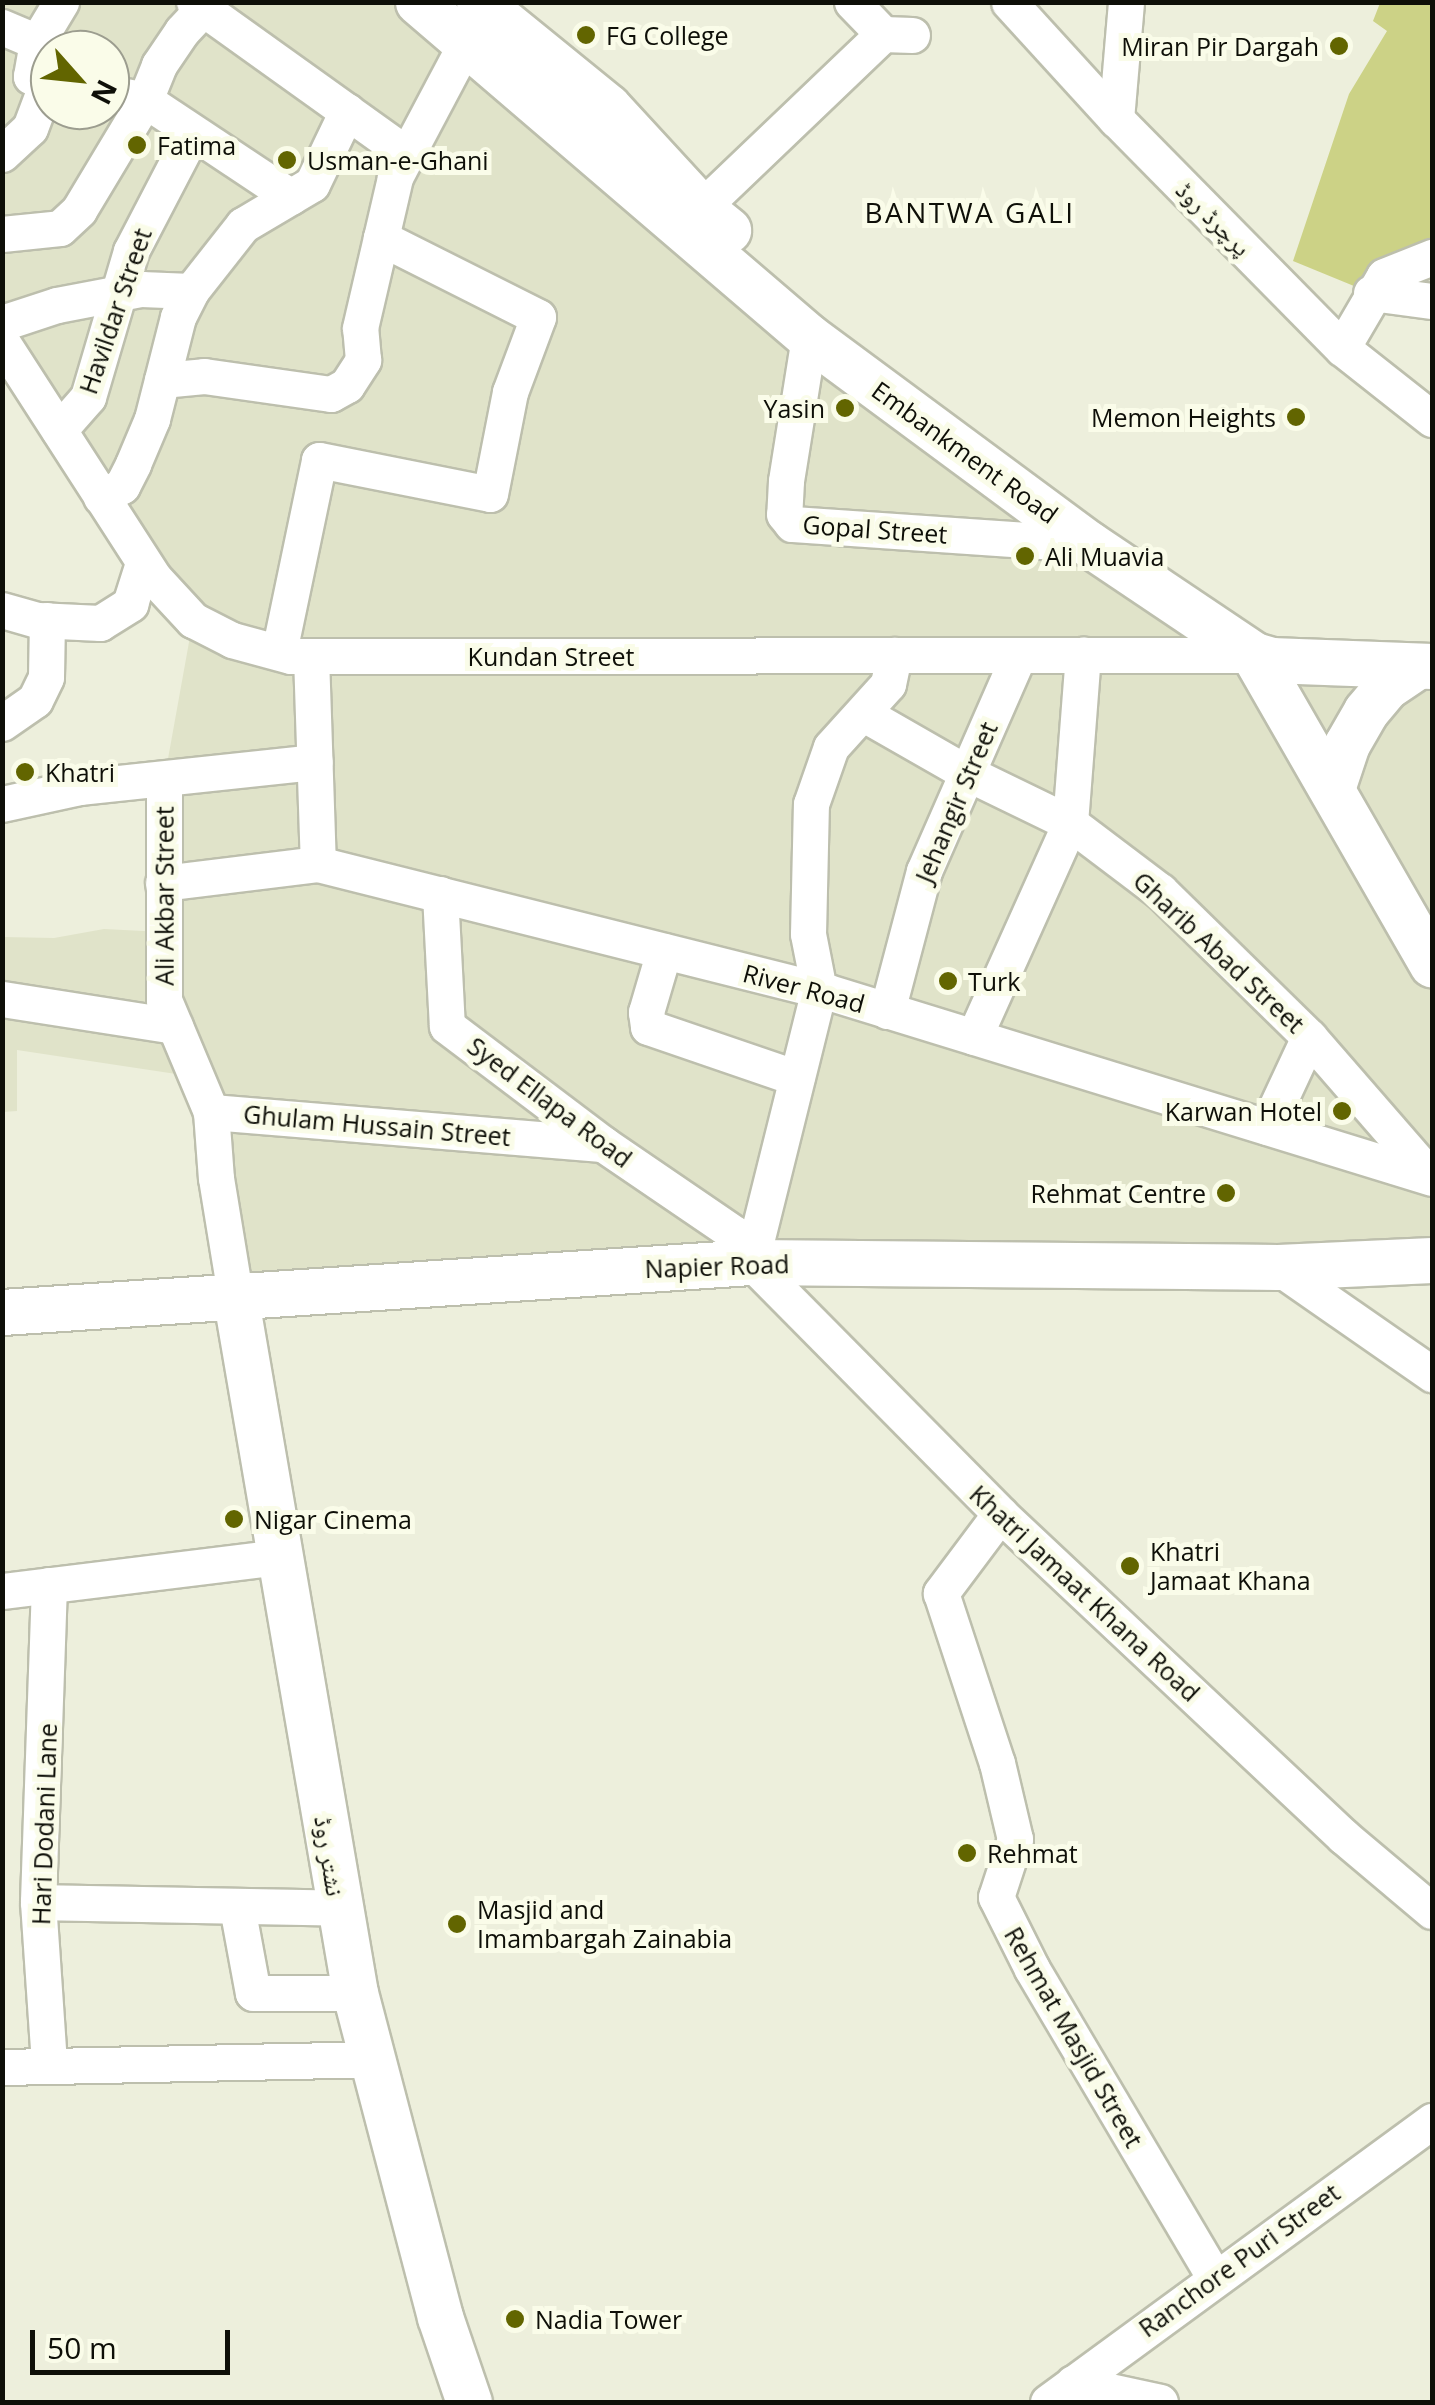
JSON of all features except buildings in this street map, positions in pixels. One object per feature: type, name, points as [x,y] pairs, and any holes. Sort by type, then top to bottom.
[{"type":"main road","name":"Embankment Road","points":[[418,2],[489,17],[608,107],[702,208],[1066,510],[1262,658],[1432,964]]},
{"type":"main road","name":"Embankment Road","points":[[489,17],[809,337],[1089,544],[1262,658]]},
{"type":"main road","points":[[1262,658],[1423,667]]},
{"type":"main road","points":[[1333,786],[1347,744],[1366,710],[1386,688],[1423,667]]},
{"type":"main road","name":"Napier Road","points":[[2,1312],[236,1300],[424,1283],[751,1262],[1278,1267],[1432,1260]]},
{"type":"main road","name":"نشتر روڈ","points":[[236,1300],[355,1994],[440,2318],[469,2402]]},
{"type":"street","points":[[44,30],[62,2]]},
{"type":"street","points":[[702,208],[898,34],[852,2]]},
{"type":"street","name":"پرچرڈ روڈ","points":[[1009,2],[1116,119],[1342,348],[1430,415]]},
{"type":"street","points":[[1116,119],[1126,2]]},
{"type":"street","points":[[2,234],[60,228],[79,210],[145,100],[174,42],[202,5],[408,155]]},
{"type":"street","points":[[162,380],[204,376],[330,394],[348,384],[362,360],[360,328],[396,177],[489,17]]},
{"type":"street","points":[[2,27],[30,39]]},
{"type":"street","points":[[130,97],[145,100],[291,197]]},
{"type":"street","points":[[101,496],[122,486],[152,419],[178,317],[192,292],[243,225],[312,184],[347,111]]},
{"type":"street","points":[[2,154],[30,128]]},
{"type":"street","name":"Havildar Street","points":[[59,430],[88,397],[131,250],[192,134]]},
{"type":"street","points":[[318,864],[315,762],[295,654],[319,460],[490,494],[510,392],[538,317],[381,238]]},
{"type":"street","points":[[1342,348],[1384,276],[1432,257]]},
{"type":"street","points":[[2,323],[142,288],[192,292]]},
{"type":"street","points":[[1371,293],[1432,301]]},
{"type":"street","name":"Gopal Street","points":[[809,337],[786,481],[784,514],[792,524],[1089,544]]},
{"type":"street","name":"Kundan Street","points":[[2,342],[143,563],[193,620],[232,640],[295,654],[1262,658]]},
{"type":"street","points":[[2,610],[47,620],[100,624],[130,604],[143,563]]},
{"type":"street","points":[[2,723],[35,700],[46,677],[47,620]]},
{"type":"street","points":[[751,1262],[819,990],[808,934],[811,804],[831,747],[888,684],[894,655]]},
{"type":"street","name":"Jehangir Street","points":[[887,1011],[924,870],[1019,655]]},
{"type":"street","points":[[974,1038],[1070,823],[1082,655]]},
{"type":"street","name":"Gharib Abad Street","points":[[864,714],[967,773],[1070,823],[1160,891],[1309,1038],[1432,1178]]},
{"type":"street","points":[[2,804],[80,787],[164,782],[315,762]]},
{"type":"street","name":"Ali Akbar Street","points":[[164,782],[164,1000],[211,1112],[216,1178],[236,1300]]},
{"type":"street","name":"River Road","points":[[164,883],[318,864],[819,990],[1432,1178]]},
{"type":"street","name":"Syed Ellapa Road","points":[[440,894],[447,1026],[603,1144],[735,1234],[751,1262]]},
{"type":"street","points":[[664,951],[646,1012],[648,1027],[798,1078]]},
{"type":"street","points":[[2,999],[175,1026]]},
{"type":"street","points":[[1267,1128],[1309,1038]]},
{"type":"street","name":"Ghulam Hussain Street","points":[[211,1112],[603,1144]]},
{"type":"street","name":"Khatri Jamaat Khana Road","points":[[751,1262],[1000,1514],[1344,1837],[1432,1911]]},
{"type":"street","points":[[1278,1267],[1432,1374]]},
{"type":"street","name":"Rehmat Masjid Street","points":[[1000,1514],[941,1593],[997,1763],[1016,1839],[996,1897],[1032,1968],[1214,2277]]},
{"type":"street","points":[[2,1591],[279,1557]]},
{"type":"street","name":"Hari Dodani Lane","points":[[49,1584],[38,1902],[50,2064]]},
{"type":"street","points":[[38,1902],[339,1908]]},
{"type":"street","points":[[237,1908],[253,1994],[355,1994]]},
{"type":"street","points":[[2,2066],[372,2059]]},
{"type":"street","name":"Ranchore Puri Street","points":[[1060,2393],[1432,2121]]},
{"type":"street","points":[[1060,2393],[1160,2402]]},
{"type":"shaded area","points":[[3,3],[418,3],[465,45],[1254,655],[1432,963],[1432,1260],[248,1298],[196,1077],[17,1050],[17,1111],[3,1112],[3,937],[54,938],[104,929],[163,932],[164,781],[193,620],[3,343]]},
{"type":"shaded area","points":[[1432,660],[1432,950],[1268,661]]},
{"type":"green space","points":[[1380,3],[1432,3],[1432,257],[1371,293],[1293,261],[1349,94],[1387,31],[1373,21]]},
{"type":"place","name":"FG College","points":[[586,35]]},
{"type":"place","name":"Miran Pir Dargah","points":[[1339,46]]},
{"type":"place","name":"Fatima","points":[[137,145]]},
{"type":"place","name":"Usman-e-Ghani","points":[[287,160]]},
{"type":"place","name":"Yasin","points":[[845,408]]},
{"type":"place","name":"Memon Heights","points":[[1296,417]]},
{"type":"place","name":"Ali Muavia","points":[[1025,556]]},
{"type":"place","name":"Khatri","points":[[25,772]]},
{"type":"place","name":"Turk","points":[[948,981]]},
{"type":"place","name":"Karwan Hotel","points":[[1342,1111]]},
{"type":"place","name":"Rehmat Centre","points":[[1226,1193]]},
{"type":"place","name":"Nigar Cinema","points":[[234,1519]]},
{"type":"place","name":"Khatri Jamaat Khana","points":[[1130,1566]]},
{"type":"place","name":"Rehmat","points":[[967,1853]]},
{"type":"place","name":"Masjid and Imambargah Zainabia","points":[[457,1924]]},
{"type":"place","name":"Nadia Tower","points":[[515,2319]]},
{"type":"district","name":"BANTWA GALI","points":[[970,212]]}]
